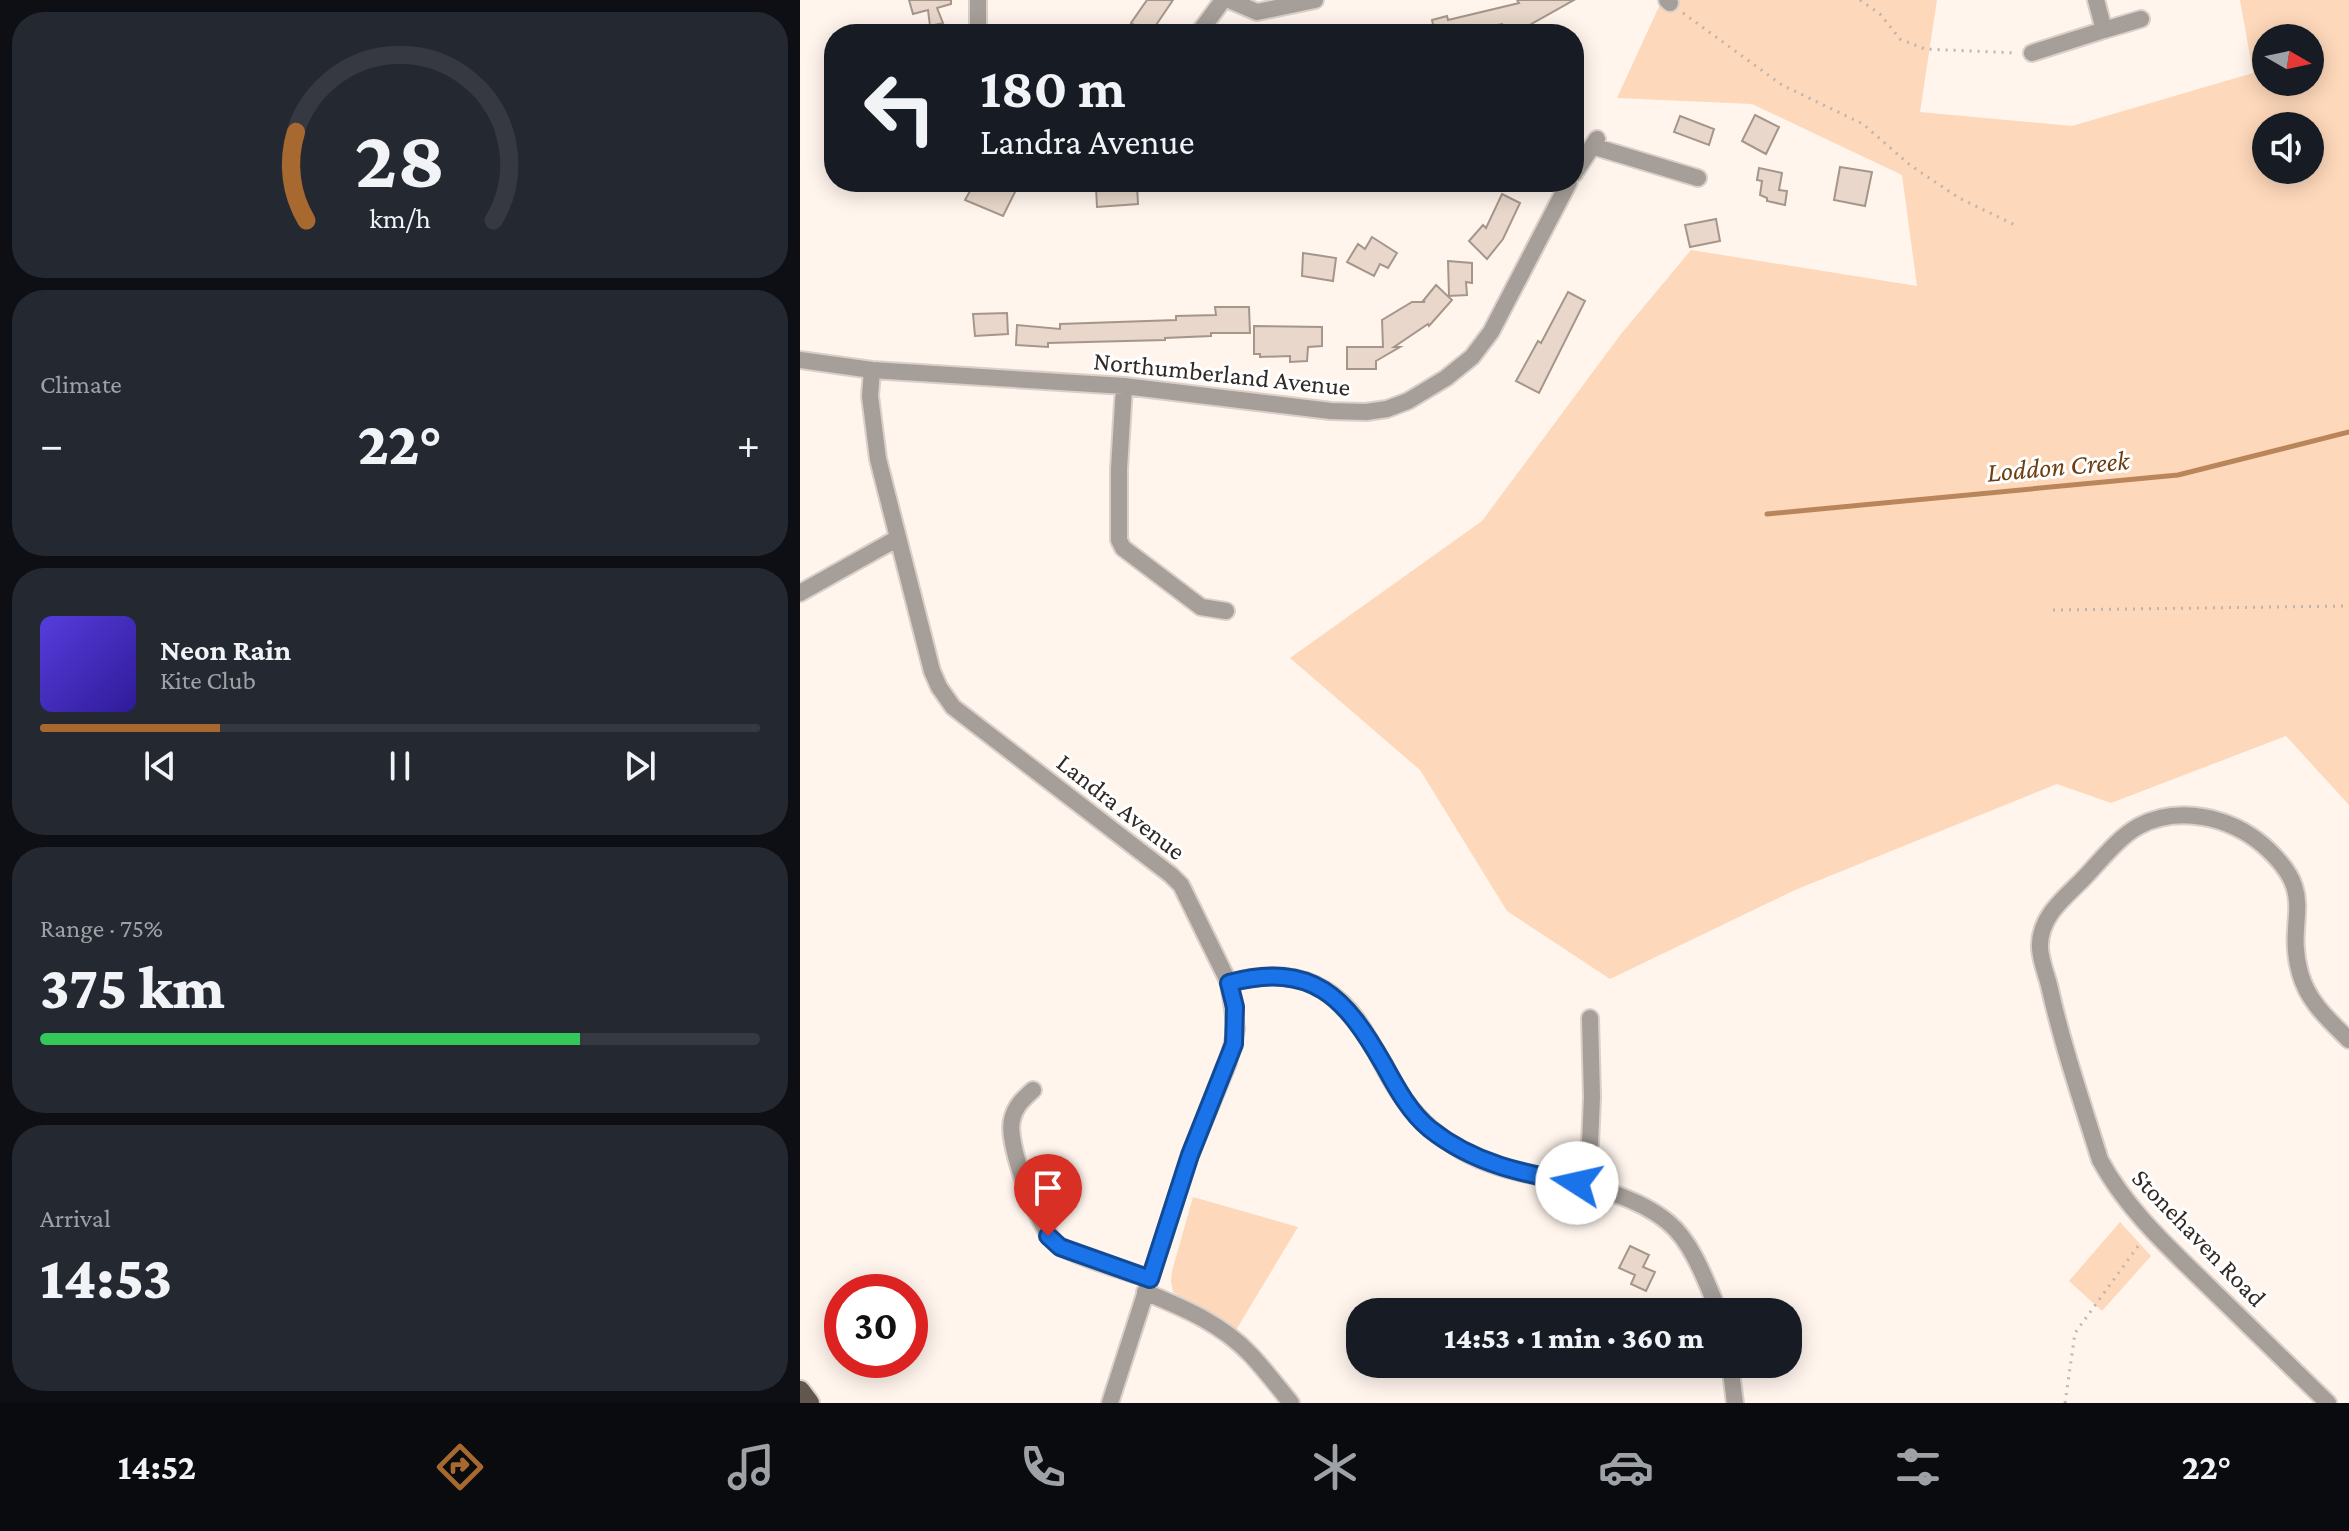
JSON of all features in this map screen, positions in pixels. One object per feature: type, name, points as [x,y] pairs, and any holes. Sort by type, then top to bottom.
[{"type":"main road","points":[[800,1391],[809,1403]]},
{"type":"street","points":[[978,0],[978,24]]},
{"type":"street","points":[[1205,24],[1223,0]]},
{"type":"street","points":[[1229,0],[1257,12],[1315,0]]},
{"type":"street","points":[[2096,0],[2104,30]]},
{"type":"street","points":[[2032,53],[2141,19]]},
{"type":"street","points":[[1584,158],[1595,141],[1698,178]]},
{"type":"street","name":"Northumberland Avenue","points":[[800,360],[872,370],[1124,386],[1331,411],[1387,409],[1408,401],[1446,378],[1482,345],[1564,192]]},
{"type":"street","name":"Landra Avenue","points":[[872,370],[870,396],[878,459],[932,671],[939,687],[953,707],[1181,885],[1229,983],[1235,1007],[1234,1044],[1190,1155],[1109,1401]]},
{"type":"street","points":[[1124,386],[1119,540],[1123,548],[1201,607],[1226,611]]},
{"type":"street","points":[[800,593],[898,538]]},
{"type":"street","name":"Stonehaven Road","points":[[2328,1403],[2151,1229],[2123,1199],[2100,1160],[2055,1013],[2039,946],[2044,920],[2137,827],[2166,817],[2202,817],[2235,826],[2264,846],[2291,877],[2299,900],[2299,971],[2315,1007],[2349,1040]]},
{"type":"street","points":[[1229,983],[1274,975],[1301,978],[1314,986],[1350,1011],[1398,1091],[1427,1127],[1459,1150],[1484,1162],[1529,1175],[1577,1183],[1632,1200],[1671,1224],[1698,1262],[1713,1298]]},
{"type":"street","points":[[1577,1183],[1590,1144],[1590,1018]]},
{"type":"street","points":[[1033,1090],[1017,1105],[1010,1131],[1025,1183],[1048,1236],[1060,1247],[1148,1286],[1225,1332],[1251,1354],[1291,1403]]},
{"type":"street","points":[[1732,1378],[1735,1403]]},
{"type":"path","points":[[1860,0],[1880,14],[1900,39],[1925,49],[2032,53]]},
{"type":"path","points":[[1668,2],[1782,85],[1863,124],[1910,165],[1947,190],[2015,225]]},
{"type":"path","points":[[2053,610],[2349,606]]},
{"type":"path","points":[[2065,1403],[2075,1333],[2151,1229]]},
{"type":"shaded area","points":[[1662,0],[1937,0],[1920,112],[2072,126],[2252,73],[2252,96],[2324,96],[2324,24],[2252,24],[2252,67],[2240,0],[2349,0],[2349,805],[2286,736],[2111,803],[2057,784],[1795,890],[1610,979],[1507,911],[1420,770],[1290,658],[1482,521],[1621,334],[1691,250],[1917,286],[1902,175],[1752,104],[1617,98]]},
{"type":"shaded area","points":[[1193,1197],[1298,1227],[1236,1330],[1173,1292],[1172,1271]]},
{"type":"shaded area","points":[[2120,1222],[2151,1256],[2102,1311],[2069,1281]]},
{"type":"building","points":[[909,0],[951,0],[951,4],[937,8],[943,23],[930,24],[928,10],[913,14]]},
{"type":"building","points":[[1147,0],[1173,0],[1157,24],[1131,23]]},
{"type":"building","points":[[1517,0],[1574,0],[1531,24],[1433,24],[1432,20],[1447,16],[1448,20],[1519,3]]},
{"type":"building","points":[[1755,115],[1779,127],[1766,154],[1742,141]]},
{"type":"building","points":[[1680,116],[1714,129],[1709,145],[1674,132]]},
{"type":"building","points":[[1840,167],[1872,172],[1865,206],[1834,200]]},
{"type":"building","points":[[1759,168],[1782,173],[1779,190],[1787,191],[1785,205],[1767,201],[1760,195],[1762,181],[1757,180]]},
{"type":"building","points":[[969,192],[1015,192],[1003,216],[965,200]]},
{"type":"building","points":[[1096,192],[1137,192],[1138,204],[1097,207]]},
{"type":"building","points":[[1502,194],[1520,203],[1503,239],[1487,259],[1469,241],[1483,225],[1486,228]]},
{"type":"building","points":[[1716,219],[1720,241],[1690,247],[1685,225]]},
{"type":"building","points":[[1372,237],[1397,253],[1388,268],[1380,264],[1374,276],[1347,262],[1358,244],[1365,249]]},
{"type":"building","points":[[1303,253],[1336,258],[1333,281],[1302,276]]},
{"type":"building","points":[[1448,261],[1472,263],[1472,283],[1466,282],[1467,295],[1449,296]]},
{"type":"building","points":[[1436,285],[1452,300],[1429,326],[1376,361],[1376,369],[1347,369],[1347,347],[1383,347],[1382,320],[1412,302],[1425,302]]},
{"type":"building","points":[[1568,292],[1585,301],[1539,393],[1516,381],[1538,341],[1541,343]]},
{"type":"building","points":[[1215,307],[1249,307],[1250,333],[1211,333],[1211,336],[1165,340],[1048,343],[1048,347],[1016,345],[1017,325],[1060,329],[1060,324],[1176,320],[1176,316],[1216,315]]},
{"type":"building","points":[[1007,313],[1008,334],[975,336],[973,314]]},
{"type":"building","points":[[1254,326],[1322,327],[1322,346],[1308,347],[1307,361],[1290,362],[1290,356],[1260,357],[1260,354],[1254,354]]},
{"type":"building","points":[[1630,1246],[1649,1255],[1643,1267],[1655,1272],[1646,1291],[1631,1284],[1635,1275],[1619,1268]]},
{"type":"waterway","name":"Loddon Creek","points":[[1767,514],[2178,475],[2349,432]]},
{"type":"route","points":[[1048,1236],[1060,1247],[1150,1279],[1190,1155],[1234,1044],[1235,1007],[1229,983],[1274,975],[1301,978],[1328,993],[1350,1011],[1398,1091],[1427,1127],[1459,1150],[1484,1162],[1529,1175],[1577,1183]]}]
